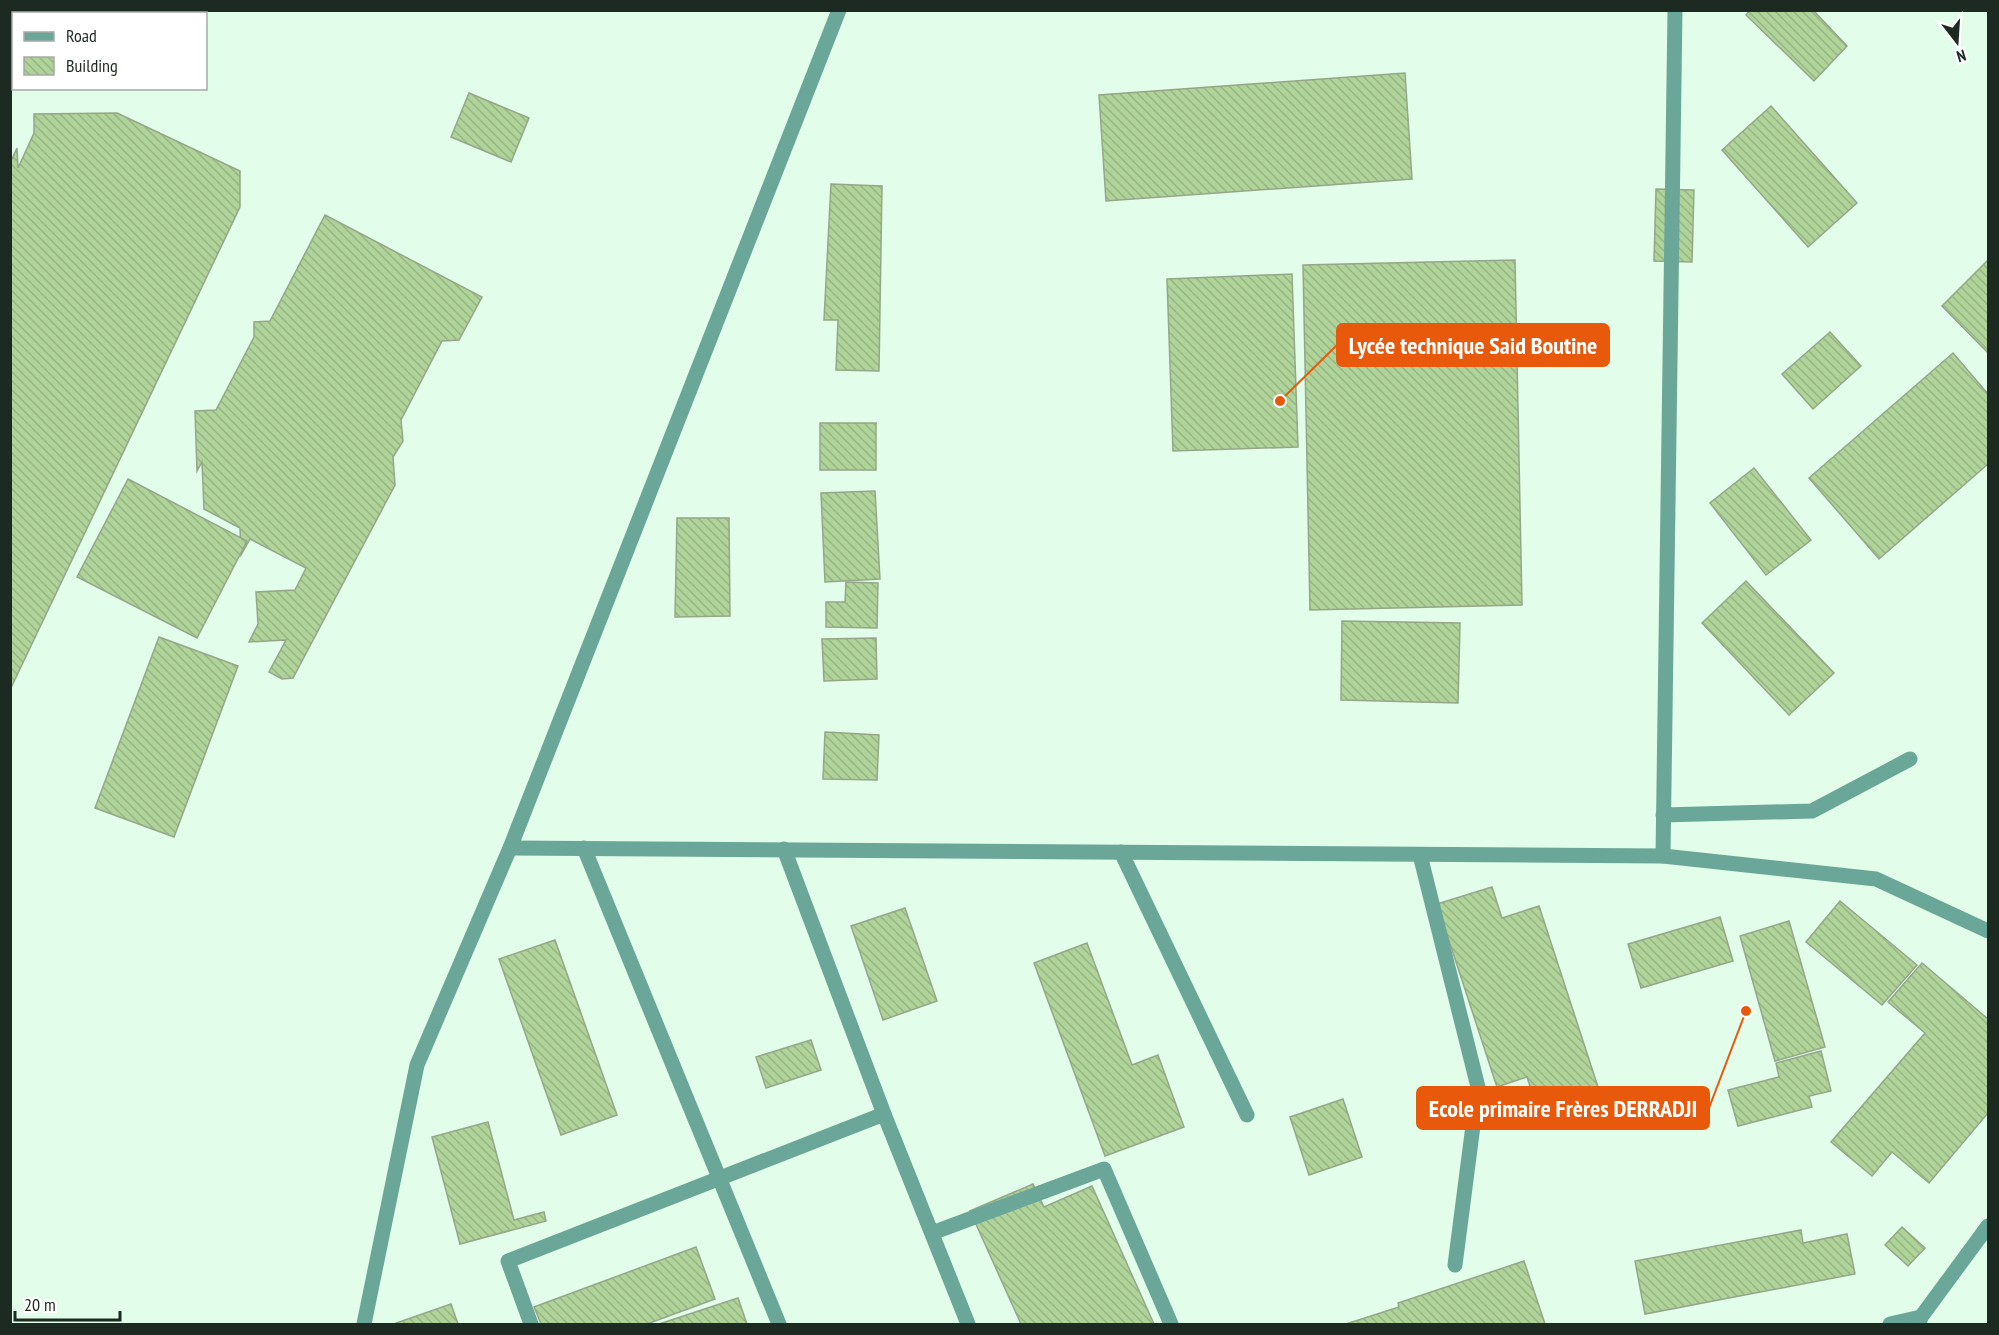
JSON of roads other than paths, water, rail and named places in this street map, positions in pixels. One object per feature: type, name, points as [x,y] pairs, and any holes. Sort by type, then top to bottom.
[{"type":"street","points":[[364,1324],[417,1065],[510,848],[840,10]]},
{"type":"street","points":[[1663,856],[1675,10]]},
{"type":"street","points":[[1663,815],[1812,811],[1910,759]]},
{"type":"street","points":[[510,848],[1663,856],[1876,879],[1989,931]]},
{"type":"street","points":[[584,848],[779,1324]]},
{"type":"street","points":[[784,849],[884,1114],[968,1324]]},
{"type":"street","points":[[1121,852],[1247,1114]]},
{"type":"street","points":[[1420,855],[1478,1087],[1455,1265]]},
{"type":"street","points":[[531,1324],[508,1261],[884,1114]]},
{"type":"street","points":[[932,1233],[1104,1169],[1171,1324]]},
{"type":"street","points":[[1890,1324],[1920,1321],[1989,1226]]},
{"type":"place","name":"Lycée technique Said Boutine","points":[[1280,401]]},
{"type":"place","name":"Ecole primaire Frères DERRADJI","points":[[1746,1011]]}]
